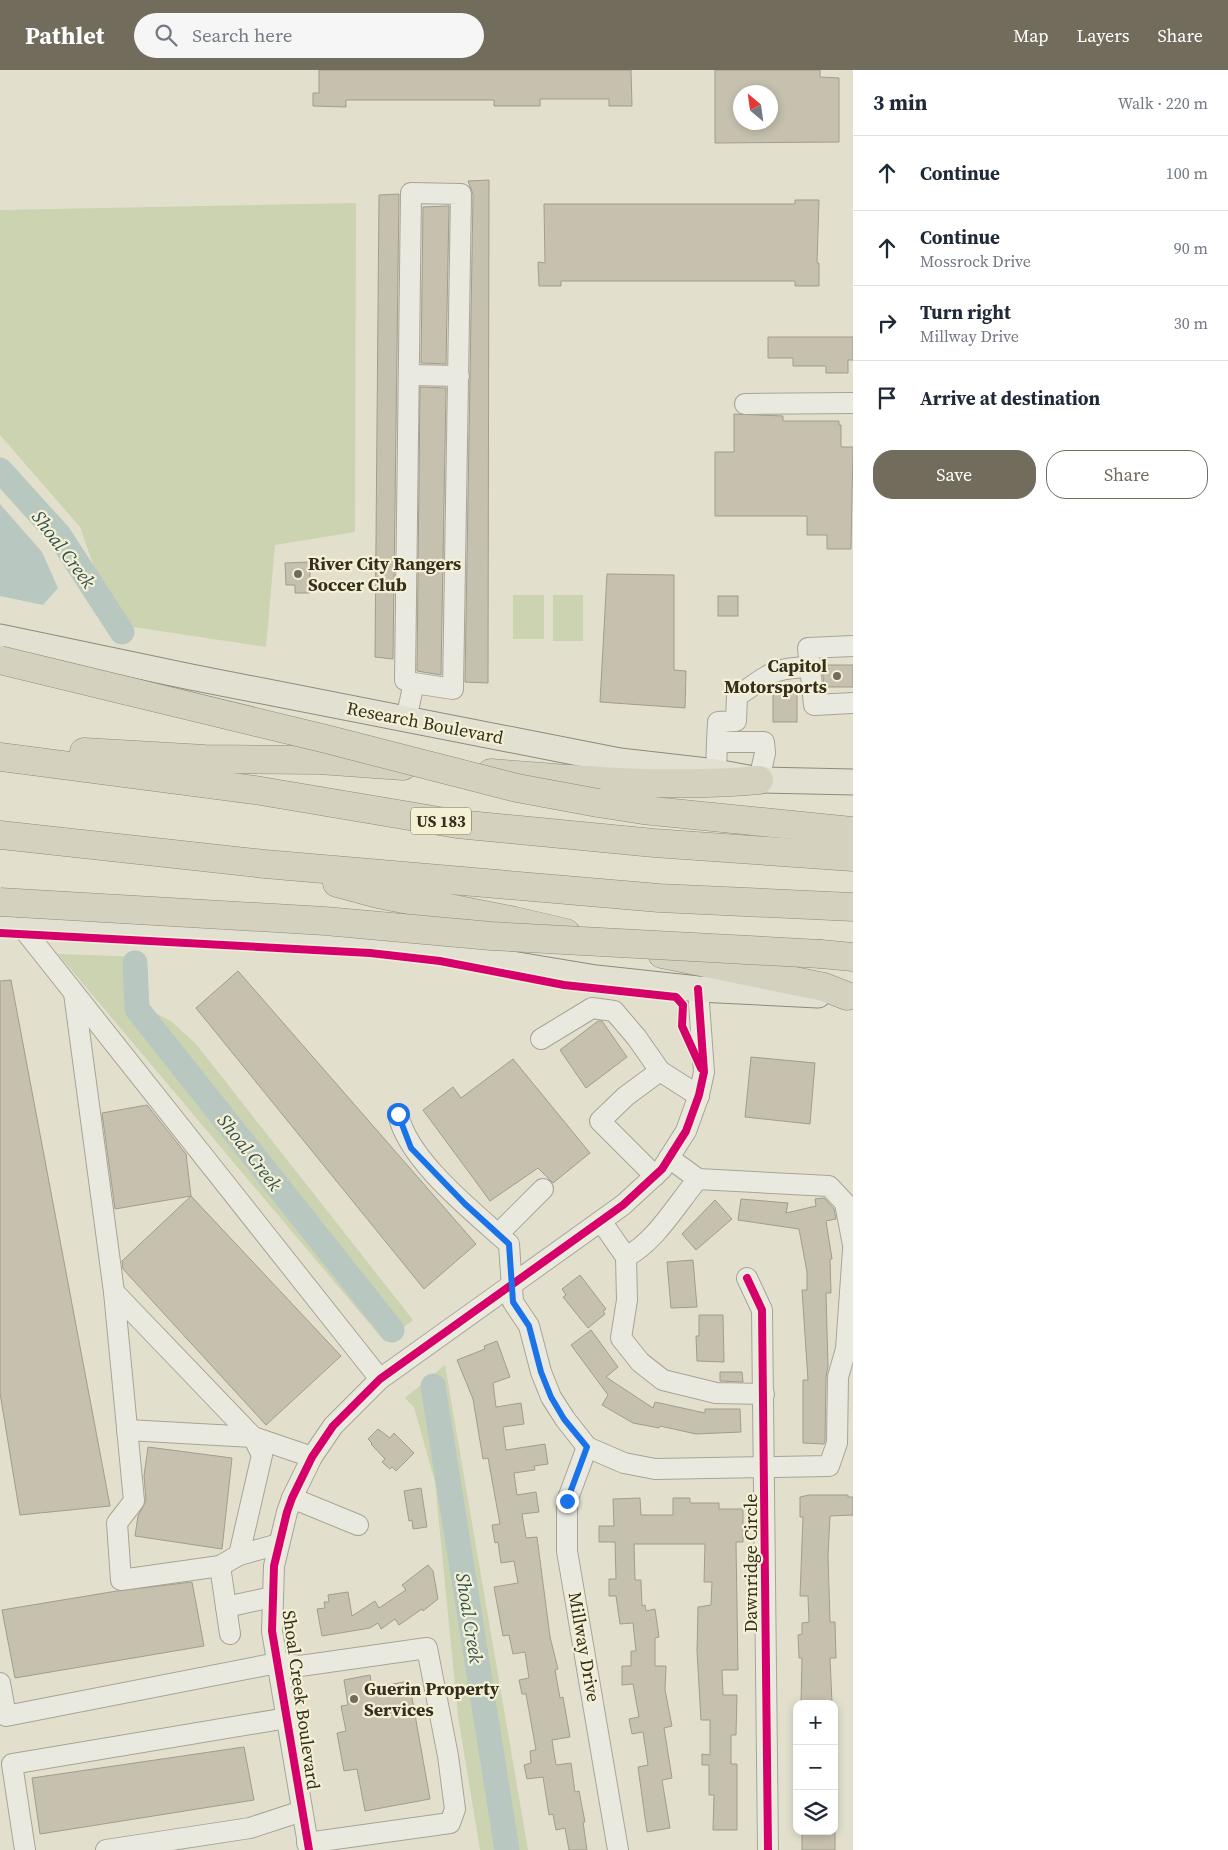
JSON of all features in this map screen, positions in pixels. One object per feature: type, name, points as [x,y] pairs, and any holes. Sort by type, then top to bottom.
[{"type":"highway","points":[[0,660],[517,788],[643,810],[853,831]]},
{"type":"highway","points":[[31,761],[88,751],[205,759],[319,760],[523,776],[656,782],[731,783],[759,780]]},
{"type":"highway","name":"US 183","points":[[0,757],[256,790],[457,824],[646,843],[853,857]]},
{"type":"highway","points":[[598,803],[853,813]]},
{"type":"highway","points":[[0,835],[265,864],[669,899],[853,907]]},
{"type":"highway","points":[[265,864],[378,894],[824,987],[850,996]]},
{"type":"highway","points":[[5,912],[325,921],[492,936],[853,957]]},
{"type":"main road","name":"Research Boulevard","points":[[0,637],[182,676],[620,761],[716,772],[759,780],[853,782]]},
{"type":"main road","points":[[5,912],[167,929],[367,940],[563,974],[698,989],[850,996]]},
{"type":"street","points":[[411,193],[461,194],[453,689],[405,680],[410,375],[411,193]]},
{"type":"street","points":[[410,375],[459,376]]},
{"type":"street","points":[[745,404],[853,403]]},
{"type":"street","points":[[853,646],[808,648],[814,705],[853,703]]},
{"type":"street","points":[[716,772],[718,722],[736,721],[737,696],[770,672],[786,668],[810,667]]},
{"type":"street","points":[[406,719],[414,683]]},
{"type":"street","points":[[717,742],[764,742],[765,754],[759,780]]},
{"type":"street","points":[[5,912],[74,991],[380,1379]]},
{"type":"street","name":"Shoal Creek Boulevard","points":[[308,1847],[272,1631],[272,1597],[279,1544],[292,1498],[312,1457],[332,1426],[380,1379],[623,1205],[655,1176],[686,1131],[699,1096],[704,1072],[698,989]]},
{"type":"street","points":[[74,991],[114,1292],[134,1501],[117,1523],[121,1580],[220,1566],[239,1556],[279,1544]]},
{"type":"street","points":[[541,1039],[592,1008],[614,1011],[637,1038],[660,1071],[699,1096]]},
{"type":"street","points":[[655,1176],[600,1121],[626,1096],[660,1071]]},
{"type":"street","points":[[398,1114],[411,1148],[465,1204],[509,1244],[513,1302],[529,1326],[541,1372],[551,1397],[564,1419],[587,1447],[604,1456],[624,1463],[654,1469],[829,1466],[837,1443],[838,1377],[846,1349],[853,1250]]},
{"type":"street","points":[[669,1158],[698,1179],[829,1186],[845,1203],[853,1246]]},
{"type":"street","points":[[626,1257],[639,1250],[649,1240],[698,1179]]},
{"type":"street","points":[[498,1234],[543,1188]]},
{"type":"street","points":[[601,1221],[626,1257],[627,1300],[621,1338],[640,1362],[663,1380],[716,1393],[764,1394]]},
{"type":"street","name":"Dawnridge Circle","points":[[747,1278],[762,1310],[768,1850]]},
{"type":"street","points":[[114,1292],[253,1438],[262,1455],[239,1556]]},
{"type":"street","points":[[127,1430],[253,1438],[312,1457]]},
{"type":"street","name":"Millway Drive","points":[[587,1447],[567,1501],[567,1551],[618,1850]]},
{"type":"street","points":[[292,1498],[358,1525]]},
{"type":"street","points":[[220,1566],[230,1634]]},
{"type":"street","points":[[226,1607],[272,1597]]},
{"type":"street","points":[[0,1683],[6,1716],[277,1664],[300,1666],[427,1648],[448,1756],[455,1809],[450,1823],[308,1847]]},
{"type":"street","points":[[25,1850],[12,1764],[287,1718]]},
{"type":"street","points":[[106,1850],[250,1828],[302,1811]]},
{"type":"green space","points":[[356,203],[355,532],[275,545],[266,647],[114,624],[80,527],[0,435],[0,210]]},
{"type":"green space","points":[[513,595],[544,595],[544,639],[513,639]]},
{"type":"green space","points":[[553,595],[583,595],[583,641],[553,641]]},
{"type":"green space","points":[[58,954],[143,957],[141,995],[145,1008],[171,1021],[196,1044],[413,1320],[385,1342]]},
{"type":"green space","points":[[445,1365],[528,1850],[480,1850],[458,1716],[435,1482],[414,1407],[405,1398]]},
{"type":"shaded area","points":[[0,504],[42,552],[58,588],[43,605],[0,596]]},
{"type":"building","points":[[319,70],[631,70],[632,106],[609,106],[609,99],[540,99],[540,106],[494,106],[494,100],[346,100],[346,107],[313,106],[313,93],[319,93]]},
{"type":"building","points":[[715,70],[820,70],[820,77],[839,78],[839,142],[715,143]]},
{"type":"building","points":[[489,180],[488,683],[465,682],[473,194],[468,181]]},
{"type":"building","points":[[399,194],[393,659],[375,657],[379,195]]},
{"type":"building","points":[[795,200],[819,200],[817,263],[819,263],[819,286],[795,286],[795,281],[561,281],[561,286],[539,286],[538,262],[545,263],[544,204],[795,204]]},
{"type":"building","points":[[449,206],[446,364],[421,363],[423,207]]},
{"type":"building","points":[[768,337],[853,337],[853,360],[848,360],[848,373],[826,373],[826,366],[793,366],[793,358],[768,358]]},
{"type":"building","points":[[420,387],[446,388],[441,675],[417,671]]},
{"type":"building","points":[[734,414],[783,416],[783,421],[839,421],[839,425],[841,425],[841,447],[853,447],[851,549],[827,549],[827,535],[807,535],[807,516],[715,516],[715,452],[734,452]]},
{"type":"building","name":"River City Rangers Soccer Club","points":[[310,562],[310,593],[295,593],[295,585],[286,585],[285,563]]},
{"type":"building","points":[[607,574],[674,575],[674,670],[686,671],[685,708],[600,702]]},
{"type":"building","points":[[718,596],[738,596],[738,616],[718,616]]},
{"type":"building","name":"Capitol Motorsports","points":[[822,665],[853,665],[853,687],[824,687]]},
{"type":"building","points":[[773,692],[797,692],[797,722],[773,722]]},
{"type":"building","points":[[238,971],[476,1244],[424,1289],[196,1008]]},
{"type":"building","points":[[11,980],[110,1506],[20,1515],[0,1393],[0,981]]},
{"type":"building","points":[[598,1021],[602,1021],[627,1057],[586,1088],[560,1050]]},
{"type":"building","points":[[751,1057],[815,1063],[810,1124],[745,1117]]},
{"type":"building","points":[[513,1059],[590,1153],[553,1183],[538,1168],[490,1201],[423,1110],[453,1087],[461,1098]]},
{"type":"building","points":[[147,1105],[186,1154],[191,1196],[115,1209],[102,1113]]},
{"type":"building","points":[[191,1196],[341,1356],[266,1425],[123,1269],[122,1261]]},
{"type":"building","points":[[824,1198],[834,1209],[836,1219],[826,1221],[832,1259],[830,1259],[831,1293],[826,1293],[828,1367],[824,1444],[803,1443],[803,1380],[808,1380],[802,1290],[807,1290],[807,1272],[799,1229],[738,1220],[741,1199],[788,1203],[786,1213],[816,1206],[815,1199]]},
{"type":"building","points":[[715,1200],[732,1219],[696,1250],[682,1234]]},
{"type":"building","points":[[693,1260],[697,1307],[671,1308],[667,1262]]},
{"type":"building","points":[[580,1275],[606,1309],[603,1311],[605,1314],[588,1328],[563,1297],[566,1295],[562,1289]]},
{"type":"building","points":[[699,1315],[723,1315],[724,1362],[697,1361],[696,1336],[699,1336]]},
{"type":"building","points":[[591,1330],[618,1367],[606,1377],[653,1408],[655,1402],[705,1413],[705,1409],[740,1409],[741,1432],[696,1434],[660,1426],[659,1428],[633,1423],[602,1405],[608,1395],[571,1345]]},
{"type":"building","points":[[497,1341],[510,1377],[493,1383],[496,1407],[521,1403],[524,1424],[503,1427],[506,1450],[545,1444],[548,1464],[534,1466],[535,1470],[514,1473],[517,1495],[536,1492],[539,1512],[522,1514],[526,1538],[537,1537],[550,1637],[558,1669],[555,1670],[560,1698],[563,1697],[570,1737],[552,1740],[556,1765],[571,1763],[575,1792],[579,1791],[585,1822],[583,1822],[587,1850],[569,1850],[565,1828],[556,1830],[553,1814],[549,1815],[543,1777],[527,1779],[524,1765],[531,1763],[530,1751],[536,1750],[526,1694],[522,1694],[519,1680],[529,1678],[525,1652],[513,1654],[509,1635],[503,1636],[494,1587],[518,1583],[514,1561],[501,1563],[498,1542],[495,1543],[492,1525],[500,1524],[488,1458],[483,1459],[473,1399],[457,1360],[485,1349],[484,1346]]},
{"type":"building","points":[[720,1372],[742,1372],[743,1382],[720,1381]]},
{"type":"building","points":[[378,1429],[390,1438],[394,1433],[414,1453],[396,1471],[392,1467],[390,1469],[382,1462],[385,1459],[368,1439]]},
{"type":"building","points":[[148,1447],[232,1458],[222,1549],[135,1536],[138,1516],[146,1501],[144,1476]]},
{"type":"building","points":[[421,1488],[427,1527],[413,1529],[412,1520],[409,1521],[404,1491]]},
{"type":"building","points":[[809,1495],[848,1495],[848,1497],[853,1497],[853,1515],[830,1516],[828,1556],[830,1622],[835,1622],[836,1658],[830,1658],[832,1700],[801,1700],[802,1658],[799,1658],[798,1635],[802,1634],[802,1623],[809,1622],[808,1596],[800,1596],[803,1517],[800,1517],[800,1497]]},
{"type":"building","points":[[640,1498],[641,1515],[673,1515],[673,1498],[690,1498],[690,1503],[719,1503],[719,1509],[743,1509],[743,1542],[736,1542],[738,1670],[722,1670],[723,1695],[737,1695],[736,1735],[731,1735],[731,1764],[737,1764],[737,1830],[713,1830],[714,1795],[709,1795],[709,1765],[702,1765],[702,1754],[710,1755],[710,1720],[701,1720],[697,1651],[698,1607],[711,1605],[712,1582],[704,1582],[705,1544],[634,1544],[635,1580],[641,1580],[642,1606],[645,1605],[646,1611],[655,1609],[659,1637],[655,1638],[655,1666],[666,1666],[665,1690],[672,1726],[664,1728],[672,1778],[662,1780],[670,1828],[647,1832],[638,1767],[648,1765],[643,1732],[632,1734],[629,1719],[639,1717],[633,1684],[622,1685],[622,1666],[631,1666],[631,1651],[636,1651],[633,1623],[620,1624],[616,1596],[609,1596],[609,1579],[616,1579],[615,1542],[599,1542],[599,1526],[614,1526],[613,1499]]},
{"type":"building","points":[[428,1565],[433,1571],[438,1599],[423,1611],[422,1609],[399,1625],[395,1619],[381,1629],[378,1623],[370,1628],[322,1636],[317,1609],[325,1608],[324,1602],[329,1602],[328,1595],[348,1592],[352,1616],[375,1601],[379,1608],[406,1590],[402,1585]]},
{"type":"building","points":[[192,1582],[204,1646],[15,1678],[2,1610],[117,1591]]},
{"type":"building","points":[[370,1675],[372,1688],[409,1681],[430,1799],[365,1811],[357,1769],[344,1771],[337,1733],[346,1731],[341,1706],[348,1705],[344,1680]]},
{"type":"building","points":[[244,1747],[254,1800],[40,1834],[32,1778]]},
{"type":"building","points":[[802,1835],[835,1835],[835,1850],[802,1850]]},
{"type":"waterway","name":"Shoal Creek","points":[[0,470],[59,535],[122,632]]},
{"type":"waterway","name":"Shoal Creek","points":[[135,963],[137,1009],[392,1330]]},
{"type":"waterway","name":"Shoal Creek","points":[[433,1386],[507,1850]]},
{"type":"cycle path","points":[[0,933],[370,953],[440,961],[564,985],[676,997],[683,1005],[682,1026],[701,1068]]},
{"type":"cycle path","points":[[309,1850],[272,1631],[274,1566],[292,1498],[312,1457],[333,1426],[380,1379],[623,1205],[662,1169],[686,1131],[699,1095],[704,1072],[698,989]]},
{"type":"cycle path","points":[[747,1278],[762,1310],[768,1850]]},
{"type":"place","name":"River City Rangers Soccer Club","points":[[298,574]]},
{"type":"place","name":"Capitol Motorsports","points":[[837,676]]},
{"type":"place","name":"Guerin Property Services","points":[[354,1699]]},
{"type":"route","points":[[398,1114],[411,1148],[465,1204],[509,1244],[513,1302],[529,1326],[541,1372],[551,1397],[564,1419],[587,1447],[567,1501]]}]
